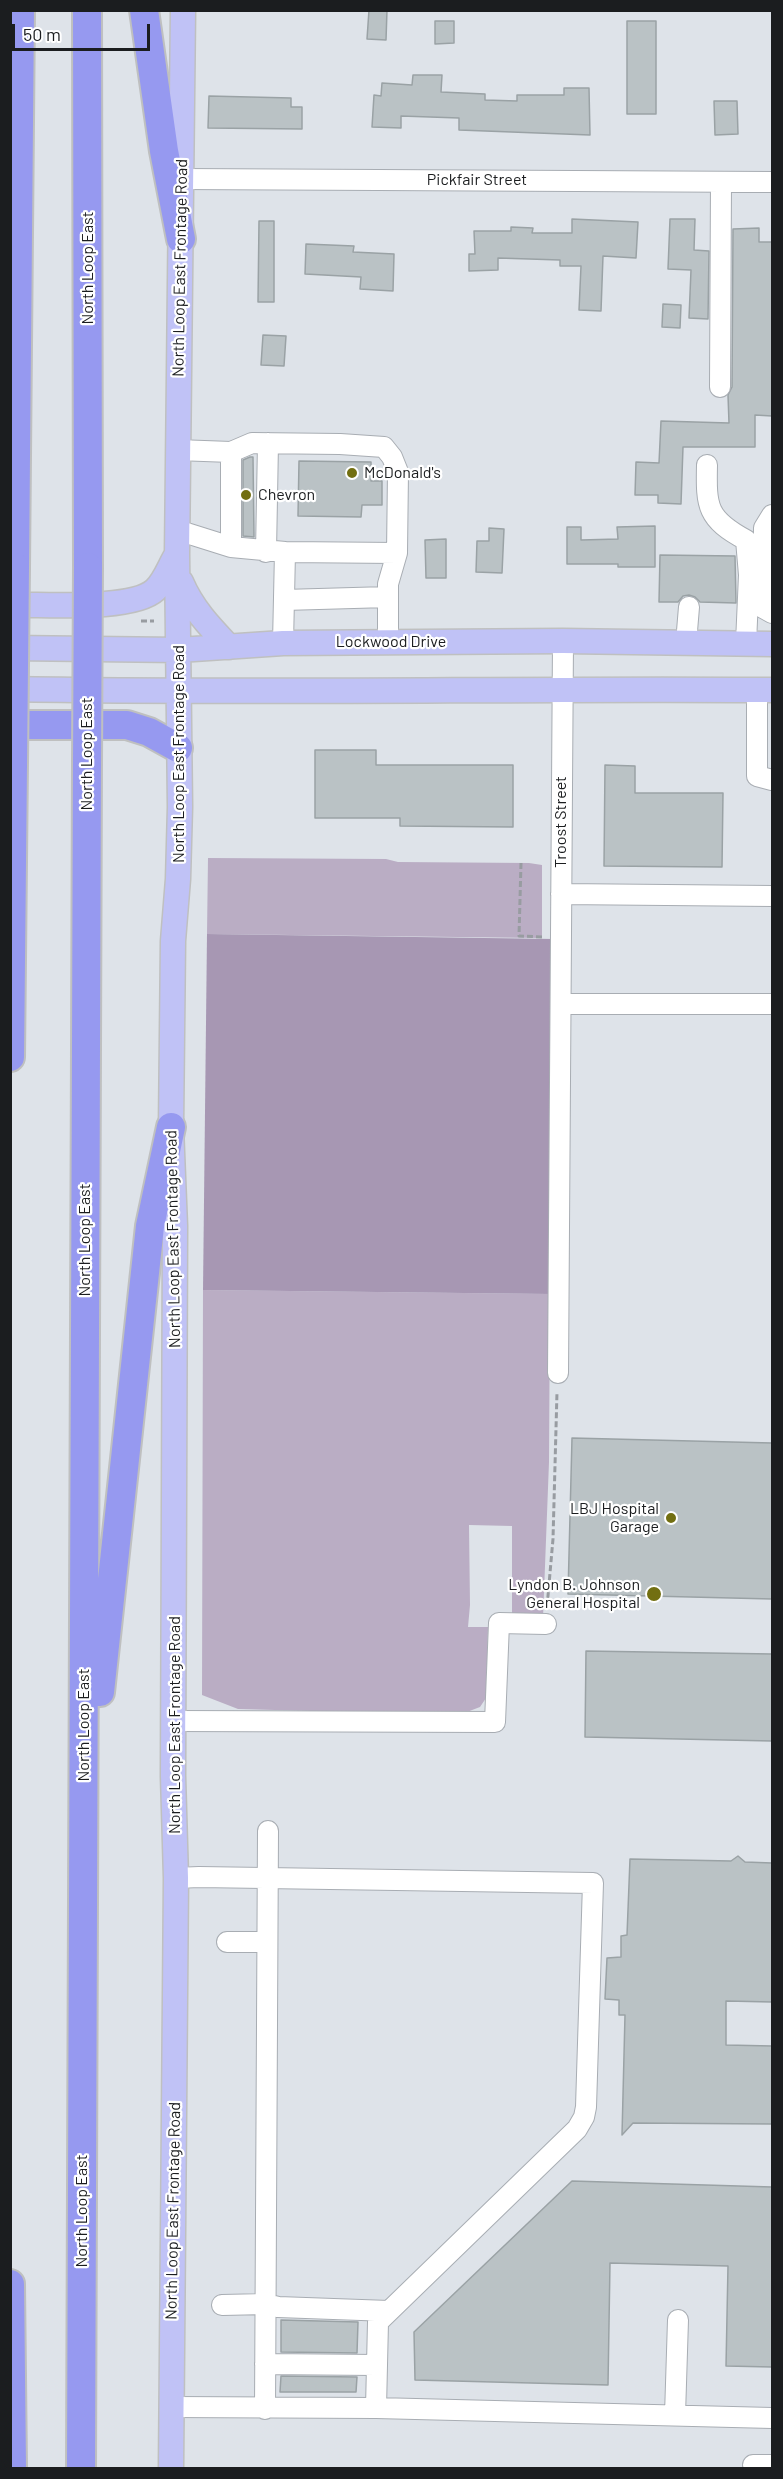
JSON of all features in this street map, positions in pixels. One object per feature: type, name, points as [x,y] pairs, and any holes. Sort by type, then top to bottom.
[{"type":"highway","points":[[10,1057],[20,10]]},
{"type":"highway","name":"North Loop East","points":[[81,2469],[88,567],[87,10]]},
{"type":"highway","points":[[144,10],[164,150],[181,239]]},
{"type":"highway","points":[[10,725],[127,725],[141,728],[178,748]]},
{"type":"highway","points":[[84,1840],[150,1226],[171,1126]]},
{"type":"highway","points":[[10,2284],[12,2469]]},
{"type":"main road","name":"North Loop East Frontage Road","points":[[171,2469],[188,1878],[173,1776],[175,1226],[171,1126],[173,941],[180,807],[177,450],[183,10]]},
{"type":"main road","points":[[10,605],[118,603],[139,599],[158,588],[177,564]]},
{"type":"main road","points":[[177,564],[195,610],[229,646]]},
{"type":"main road","name":"Lockwood Drive","points":[[10,648],[179,650],[283,643],[563,641],[772,644]]},
{"type":"main road","points":[[10,689],[178,692],[561,688],[765,689]]},
{"type":"street","name":"Pickfair Street","points":[[181,179],[772,182]]},
{"type":"street","points":[[720,387],[721,182]]},
{"type":"street","points":[[177,450],[231,452],[252,442],[340,444],[384,447],[388,450],[398,472],[397,553],[388,584],[388,642]]},
{"type":"street","points":[[268,442],[276,552],[284,600],[283,643]]},
{"type":"street","points":[[231,452],[231,547]]},
{"type":"street","points":[[707,465],[709,508],[716,519],[746,540],[749,574],[746,643]]},
{"type":"street","points":[[772,514],[764,528],[763,608],[772,613]]},
{"type":"street","points":[[177,530],[231,547],[276,552],[397,553]]},
{"type":"street","points":[[284,600],[388,597]]},
{"type":"street","points":[[686,642],[689,607]]},
{"type":"street","name":"Troost Street","points":[[558,1373],[563,641]]},
{"type":"street","points":[[765,689],[765,727],[757,776],[772,780]]},
{"type":"street","points":[[561,894],[772,896]]},
{"type":"street","points":[[561,1004],[772,1004]]},
{"type":"street","points":[[174,1720],[495,1722],[499,1623],[546,1624]]},
{"type":"street","points":[[265,2409],[268,1831]]},
{"type":"street","points":[[188,1878],[593,1882],[584,2117],[577,2129],[378,2322],[376,2408]]},
{"type":"street","points":[[227,1942],[266,1942]]},
{"type":"street","points":[[222,2305],[266,2304],[278,2307],[389,2311]]},
{"type":"street","points":[[675,2415],[678,2320]]},
{"type":"street","points":[[265,2364],[376,2365]]},
{"type":"street","points":[[171,2407],[376,2408],[772,2418]]},
{"type":"street","points":[[753,2465],[772,2465]]},
{"type":"path","points":[[521,863],[519,936],[561,937]]},
{"type":"path","points":[[546,1624],[553,1539],[558,1373]]},
{"type":"shaded area","points":[[208,858],[386,859],[398,862],[542,865],[542,938],[207,934]]},
{"type":"shaded area","points":[[207,934],[554,939],[550,1294],[203,1290]]},
{"type":"shaded area","points":[[203,1290],[550,1294],[549,1462],[543,1618],[512,1614],[512,1526],[469,1525],[468,1627],[488,1627],[486,1698],[480,1707],[459,1715],[238,1709],[202,1695]]},
{"type":"building","points":[[369,10],[387,10],[386,40],[367,39]]},
{"type":"building","points":[[435,21],[454,21],[454,43],[435,44]]},
{"type":"building","points":[[627,21],[656,21],[656,114],[627,114]]},
{"type":"building","points":[[413,75],[442,75],[441,92],[485,94],[485,100],[517,101],[517,95],[564,95],[564,88],[589,88],[590,135],[459,130],[459,118],[401,116],[401,128],[372,127],[374,95],[381,96],[382,83],[412,85]]},
{"type":"building","points":[[209,96],[291,98],[291,107],[302,107],[302,129],[208,128]]},
{"type":"building","points":[[714,101],[737,101],[738,134],[715,135]]},
{"type":"building","points":[[572,219],[638,222],[636,258],[603,256],[601,311],[579,310],[581,266],[560,266],[560,260],[498,258],[498,270],[469,271],[469,254],[475,254],[474,231],[511,231],[511,227],[533,228],[532,233],[572,233]]},
{"type":"building","points":[[670,219],[695,219],[694,250],[709,251],[708,319],[689,318],[691,270],[668,269]]},
{"type":"building","points":[[259,221],[274,221],[274,302],[258,302]]},
{"type":"building","points":[[759,228],[759,242],[772,242],[772,416],[755,415],[755,447],[683,447],[681,504],[658,503],[658,495],[635,495],[636,462],[659,463],[661,421],[729,423],[728,395],[732,387],[733,229]]},
{"type":"building","points":[[306,244],[354,246],[353,252],[394,254],[393,291],[360,289],[361,277],[305,274]]},
{"type":"building","points":[[663,304],[681,305],[680,328],[662,327]]},
{"type":"building","points":[[263,335],[286,336],[284,366],[261,365]]},
{"type":"building","points":[[253,457],[254,537],[243,536],[243,460]]},
{"type":"building","points":[[299,461],[371,462],[371,481],[382,481],[382,505],[362,505],[361,517],[298,516]]},
{"type":"building","points":[[655,526],[655,567],[567,564],[567,527],[581,527],[581,540],[618,539],[617,527]]},
{"type":"building","points":[[489,528],[504,529],[502,573],[476,572],[477,541],[489,541]]},
{"type":"building","points":[[446,539],[446,578],[426,578],[425,540]]},
{"type":"building","points":[[660,555],[735,556],[736,603],[700,602],[689,595],[683,596],[678,602],[659,602]]},
{"type":"building","points":[[315,750],[376,750],[376,765],[513,765],[513,827],[400,826],[400,818],[315,818]]},
{"type":"building","points":[[605,765],[635,766],[635,793],[723,793],[722,867],[604,866]]},
{"type":"building","name":"LBJ Hospital Garage","points":[[572,1438],[772,1443],[772,1599],[568,1594]]},
{"type":"building","points":[[586,1651],[772,1654],[772,1741],[585,1737]]},
{"type":"building","points":[[738,1856],[745,1862],[772,1863],[772,2002],[726,2001],[726,2045],[772,2046],[772,2124],[633,2123],[622,2135],[625,2015],[619,2015],[619,2000],[605,1999],[607,1958],[621,1957],[621,1936],[627,1935],[630,1859],[731,1861]]},
{"type":"building","points":[[572,2181],[772,2187],[772,2367],[726,2366],[728,2266],[610,2263],[608,2385],[415,2380],[414,2332]]},
{"type":"building","points":[[281,2320],[358,2322],[357,2353],[281,2352]]},
{"type":"building","points":[[281,2376],[357,2377],[356,2392],[280,2392]]},
{"type":"place","name":"McDonald's","points":[[352,473]]},
{"type":"place","name":"Chevron","points":[[246,495]]},
{"type":"place","name":"LBJ Hospital Garage","points":[[671,1518]]},
{"type":"place","name":"Lyndon B. Johnson General Hospital","points":[[654,1594]]}]
